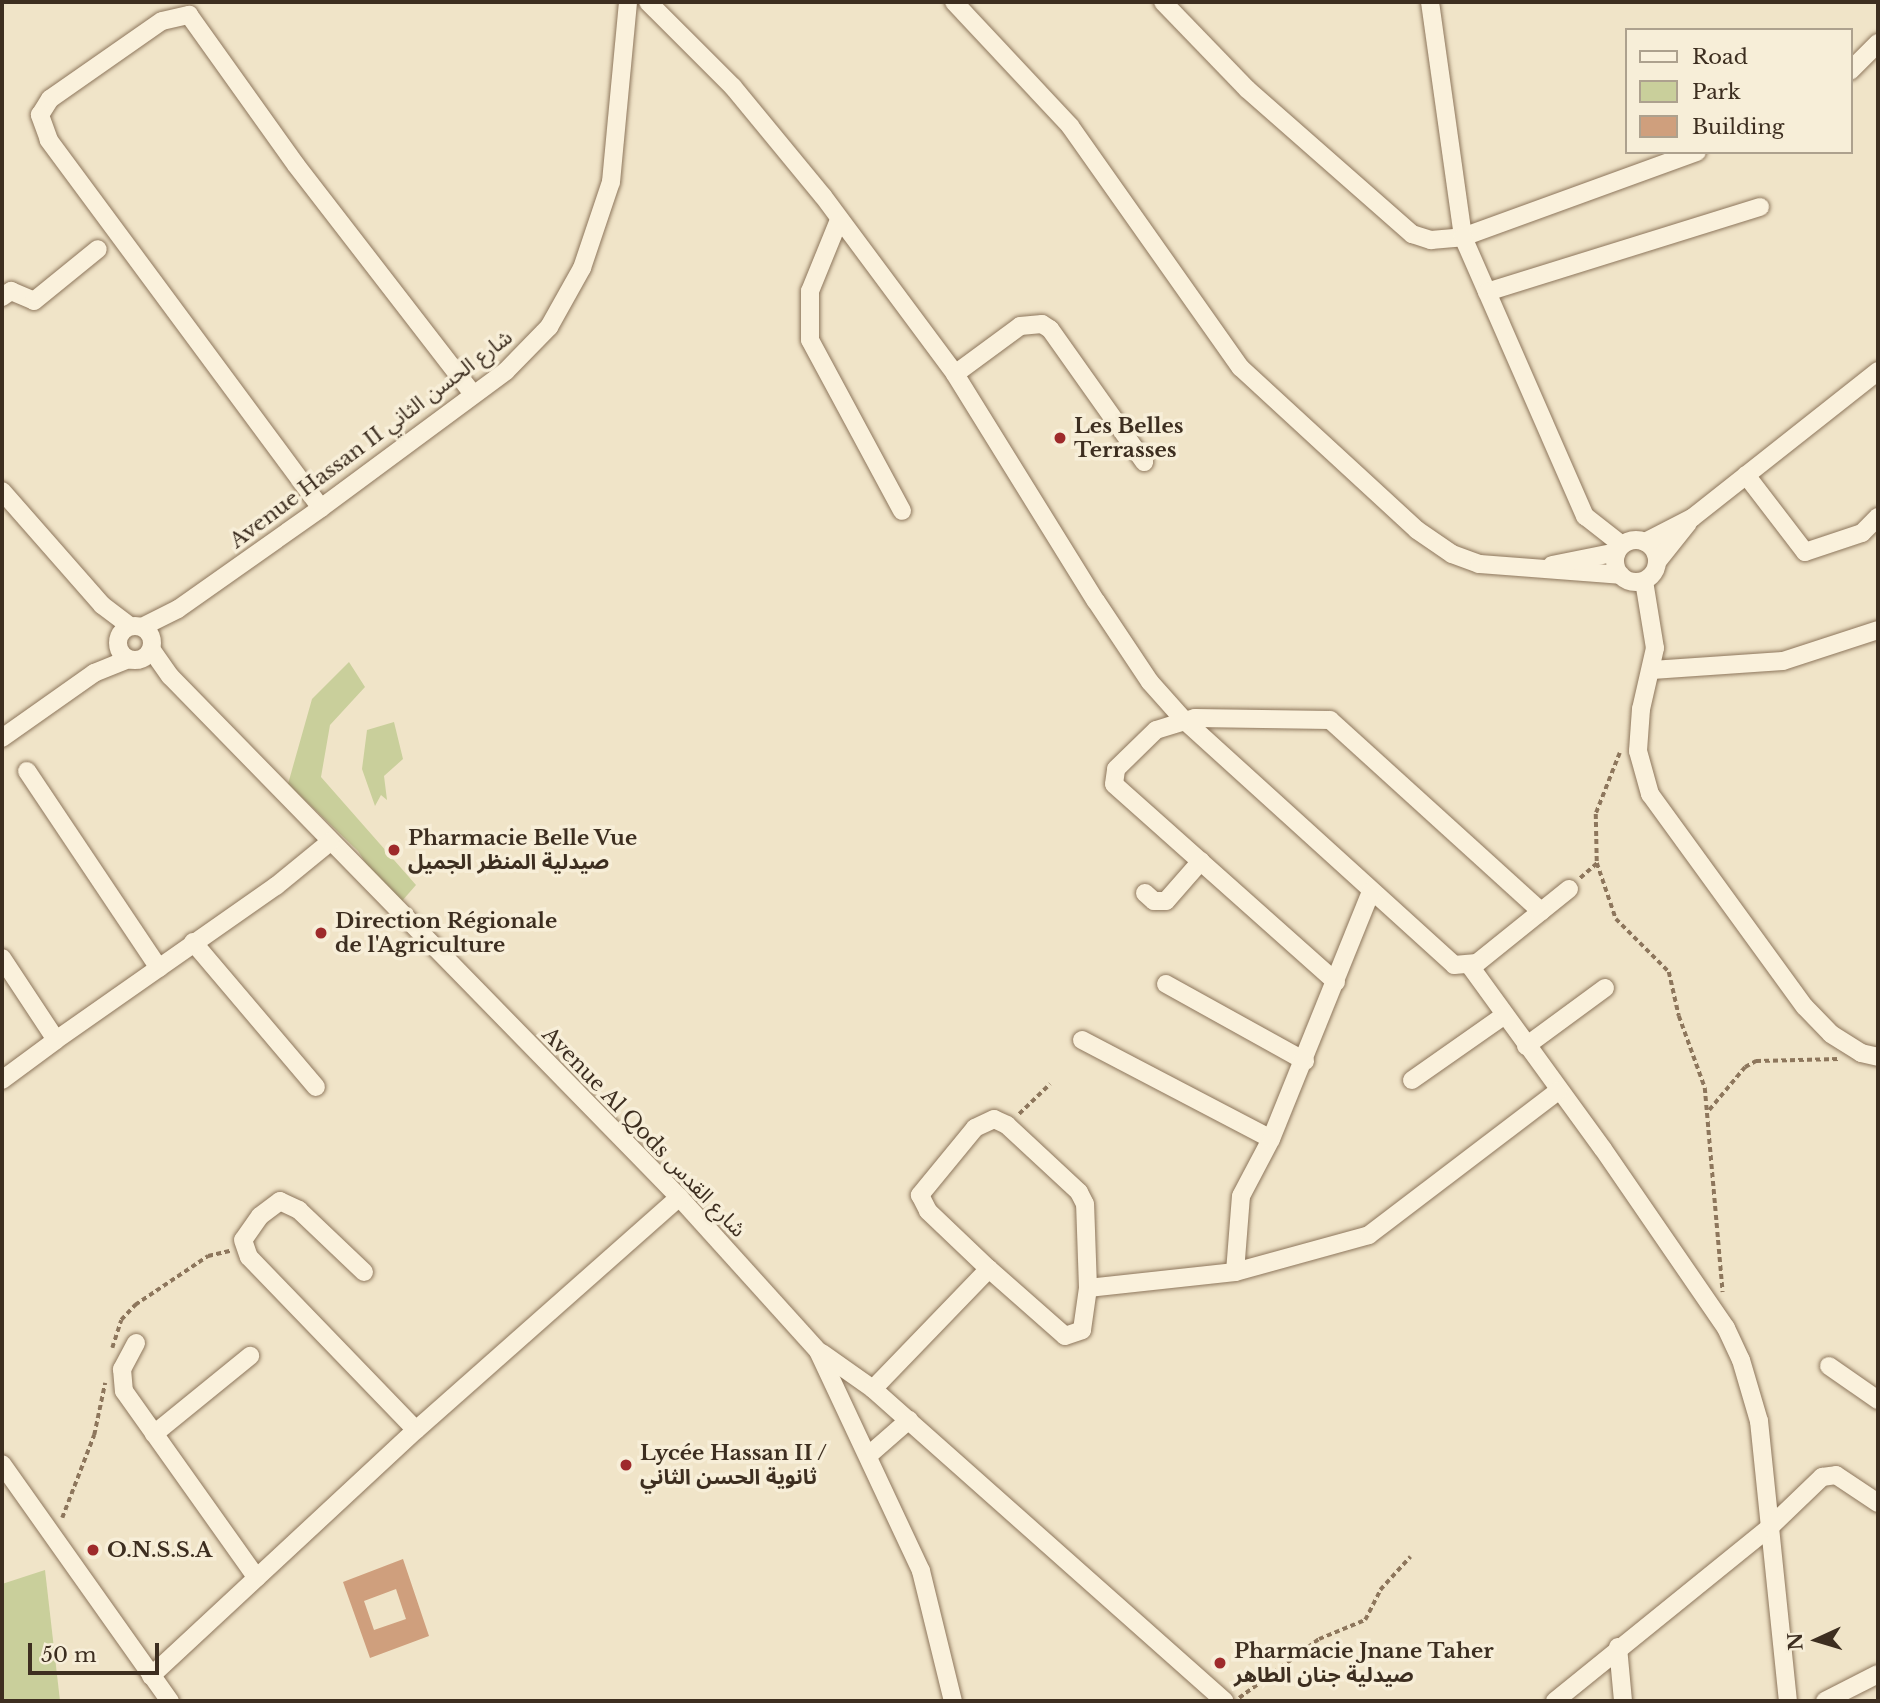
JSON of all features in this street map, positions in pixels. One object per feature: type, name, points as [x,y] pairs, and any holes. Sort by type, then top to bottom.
[{"type":"street","name":"Avenue Hassan II شارع الحسن الثاني","points":[[2,738],[321,508],[521,359],[549,327],[592,244],[611,182],[628,2]]},
{"type":"street","points":[[648,2],[733,87],[839,219],[955,374],[1096,601],[1150,682],[1183,719],[1448,961],[1470,966],[1558,1091],[1603,1149],[1726,1328],[1751,1385],[1759,1421],[1788,1701]]},
{"type":"street","points":[[954,2],[1070,126],[1241,368],[1417,530],[1452,554],[1479,564],[1527,570],[1621,575],[1644,581]]},
{"type":"street","points":[[1163,2],[1247,89],[1412,234],[1431,240],[1462,237],[1691,154]]},
{"type":"street","points":[[1430,2],[1462,237],[1585,516],[1620,549],[1621,575]]},
{"type":"street","points":[[321,508],[49,140],[40,115],[50,99],[162,21],[189,15],[296,165],[473,394]]},
{"type":"street","points":[[1852,69],[1878,43]]},
{"type":"street","points":[[1487,292],[1760,207]]},
{"type":"street","points":[[839,219],[810,291],[810,340],[902,511]]},
{"type":"street","points":[[2,297],[11,291],[34,301],[98,248]]},
{"type":"street","points":[[955,374],[1020,326],[1042,324],[1050,329],[1144,462]]},
{"type":"street","points":[[1527,570],[1645,542],[1692,518],[1878,371]]},
{"type":"street","points":[[1746,475],[1805,552],[1870,531],[1878,517]]},
{"type":"street","name":"Avenue Al Qods شارع القدس","points":[[2,491],[135,643],[678,1197],[818,1350],[870,1454],[921,1571],[954,1701]]},
{"type":"street","points":[[2,519],[17,509]]},
{"type":"street","points":[[1692,518],[1644,581],[1653,625],[1652,670],[1639,729],[1642,773],[1650,794],[1805,1007],[1831,1034],[1870,1055]]},
{"type":"street","points":[[1645,542],[1657,562]]},
{"type":"street","points":[[1652,670],[1783,661],[1878,630]]},
{"type":"street","points":[[1336,982],[1117,789],[1112,779],[1116,769],[1156,730],[1183,719],[1330,720],[1541,911]]},
{"type":"street","points":[[27,771],[159,968]]},
{"type":"street","points":[[2,1080],[192,942],[276,886],[330,842]]},
{"type":"street","points":[[1145,893],[1154,901],[1166,901],[1200,861]]},
{"type":"street","points":[[1470,966],[1569,889]]},
{"type":"street","points":[[1235,1272],[1241,1196],[1272,1139],[1371,891]]},
{"type":"street","points":[[192,942],[316,1087]]},
{"type":"street","points":[[2,958],[56,1040]]},
{"type":"street","points":[[1166,984],[1305,1061]]},
{"type":"street","points":[[1526,1046],[1605,988]]},
{"type":"street","points":[[1412,1080],[1505,1015]]},
{"type":"street","points":[[1082,1041],[1272,1139]]},
{"type":"street","points":[[1088,1288],[1235,1272],[1369,1235],[1558,1091]]},
{"type":"street","points":[[994,1119],[1007,1125],[1079,1192],[1087,1224],[1088,1288],[1082,1330],[1065,1336],[989,1269],[928,1211],[920,1195],[980,1123],[994,1119]]},
{"type":"street","points":[[151,1676],[416,1430],[678,1197]]},
{"type":"street","points":[[365,1272],[288,1203],[273,1203],[243,1240],[249,1257],[416,1430]]},
{"type":"street","points":[[873,1389],[989,1269]]},
{"type":"street","points":[[136,1343],[122,1369],[121,1382],[154,1434],[257,1578]]},
{"type":"street","points":[[818,1350],[873,1389],[909,1420],[1224,1701]]},
{"type":"street","points":[[154,1434],[250,1356]]},
{"type":"street","points":[[1829,1366],[1878,1400]]},
{"type":"street","points":[[870,1454],[909,1420]]},
{"type":"street","points":[[2,1464],[170,1701]]},
{"type":"street","points":[[1555,1701],[1618,1647],[1769,1528],[1830,1475],[1878,1503]]},
{"type":"street","points":[[1618,1647],[1623,1701]]},
{"type":"street","points":[[1825,1701],[1878,1674]]},
{"type":"path","points":[[1639,729],[1617,758],[1602,791],[1596,814],[1597,863],[1616,919],[1669,972],[1709,1110],[1726,1328]]},
{"type":"path","points":[[1569,889],[1597,863]]},
{"type":"path","points":[[1709,1110],[1745,1067],[1756,1061],[1829,1061],[1870,1055]]},
{"type":"path","points":[[1007,1125],[1050,1084]]},
{"type":"path","points":[[1235,1701],[1319,1639],[1365,1620],[1380,1590],[1410,1556]]},
{"type":"green space","points":[[349,662],[365,687],[330,725],[321,777],[416,885],[395,909],[358,851],[288,784],[312,699]]},
{"type":"green space","points":[[394,722],[403,759],[384,776],[387,800],[381,795],[375,806],[362,769],[367,730]]},
{"type":"green space","points":[[45,1570],[60,1701],[2,1701],[2,1584]]},
{"type":"building","points":[[403,1559],[429,1636],[370,1658],[343,1582]],"holes":[[[396,1589],[406,1619],[374,1630],[364,1601]]]},
{"type":"place","name":"Les Belles Terrasses","points":[[1060,438]]},
{"type":"place","name":"Pharmacie Belle Vue صيدلية المنظر الجميل","points":[[394,850]]},
{"type":"place","name":"Direction Régionale de l'Agriculture","points":[[321,933]]},
{"type":"place","name":"Lycée Hassan II / ثانوية الحسن الثاني","points":[[626,1465]]},
{"type":"place","name":"O.N.S.S.A","points":[[93,1550]]},
{"type":"place","name":"Pharmacie Jnane Taher صيدلية جنان الطاهر","points":[[1220,1663]]}]
